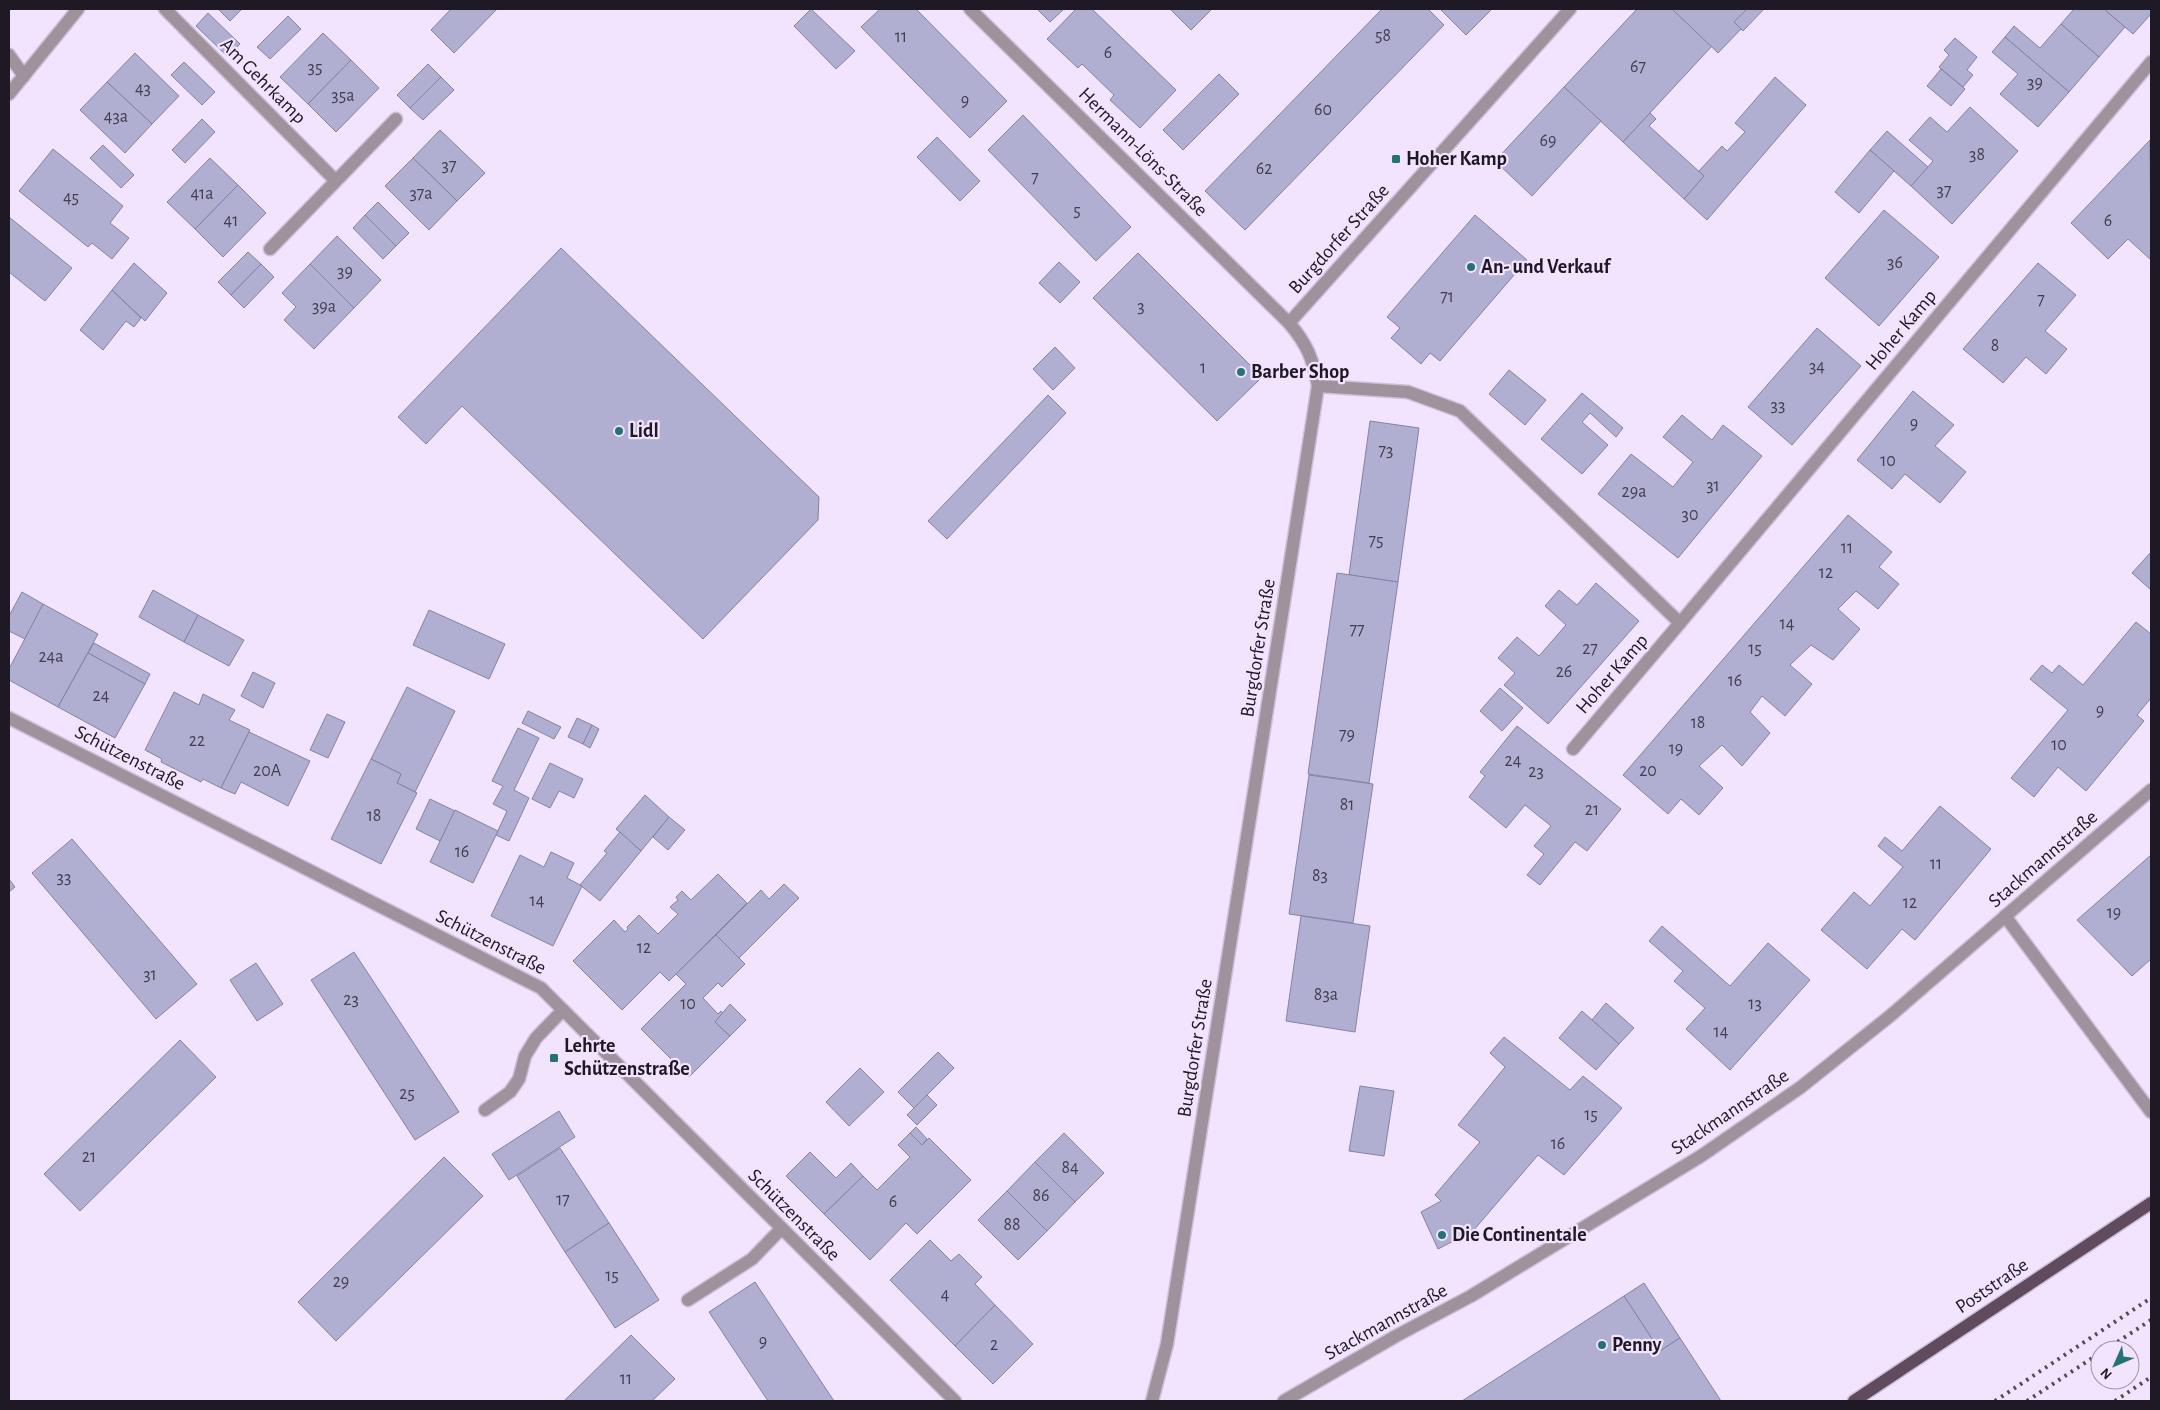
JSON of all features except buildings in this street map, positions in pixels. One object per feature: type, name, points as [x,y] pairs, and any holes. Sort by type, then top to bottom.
[{"type":"main road","name":"Poststraße","points":[[1854,1401],[2151,1203]]},
{"type":"street","points":[[9,94],[78,9]]},
{"type":"street","name":"Am Gehrkamp","points":[[165,9],[335,180]]},
{"type":"street","name":"Hermann-Löns-Straße","points":[[970,9],[1289,323]]},
{"type":"street","name":"Burgdorfer Straße","points":[[1152,1401],[1167,1344],[1318,386],[1315,366],[1305,341],[1289,323],[1570,9]]},
{"type":"street","points":[[9,55],[24,76]]},
{"type":"street","name":"Hoher Kamp","points":[[1573,749],[2151,62]]},
{"type":"street","points":[[270,249],[396,119]]},
{"type":"street","points":[[1318,386],[1408,392],[1460,411],[1680,623]]},
{"type":"street","name":"Schützenstraße","points":[[9,718],[541,988],[955,1401]]},
{"type":"street","name":"Stackmannstraße","points":[[1286,1400],[1396,1336],[1471,1296],[1701,1156],[1801,1087],[1890,1016],[2151,790]]},
{"type":"street","points":[[2004,916],[2151,1112]]},
{"type":"street","points":[[485,1110],[510,1092],[519,1079],[525,1056],[536,1038],[563,1010]]},
{"type":"street","points":[[688,1300],[752,1259],[781,1229]]},
{"type":"railway","points":[[1995,1401],[2151,1298]]},
{"type":"railway","points":[[2120,1340],[2151,1320]]},
{"type":"railway","points":[[2027,1401],[2090,1360]]},
{"type":"railway","points":[[2115,1401],[2151,1377]]},
{"type":"place","name":"Hoher Kamp","points":[[1396,159]]},
{"type":"place","name":"An- und Verkauf","points":[[1471,267]]},
{"type":"place","name":"Barber Shop","points":[[1241,372]]},
{"type":"place","name":"Lidl","points":[[619,431]]},
{"type":"place","name":"Lehrte Schützenstraße","points":[[554,1058]]},
{"type":"place","name":"Die Continentale","points":[[1442,1235]]},
{"type":"place","name":"Penny","points":[[1602,1345]]}]
